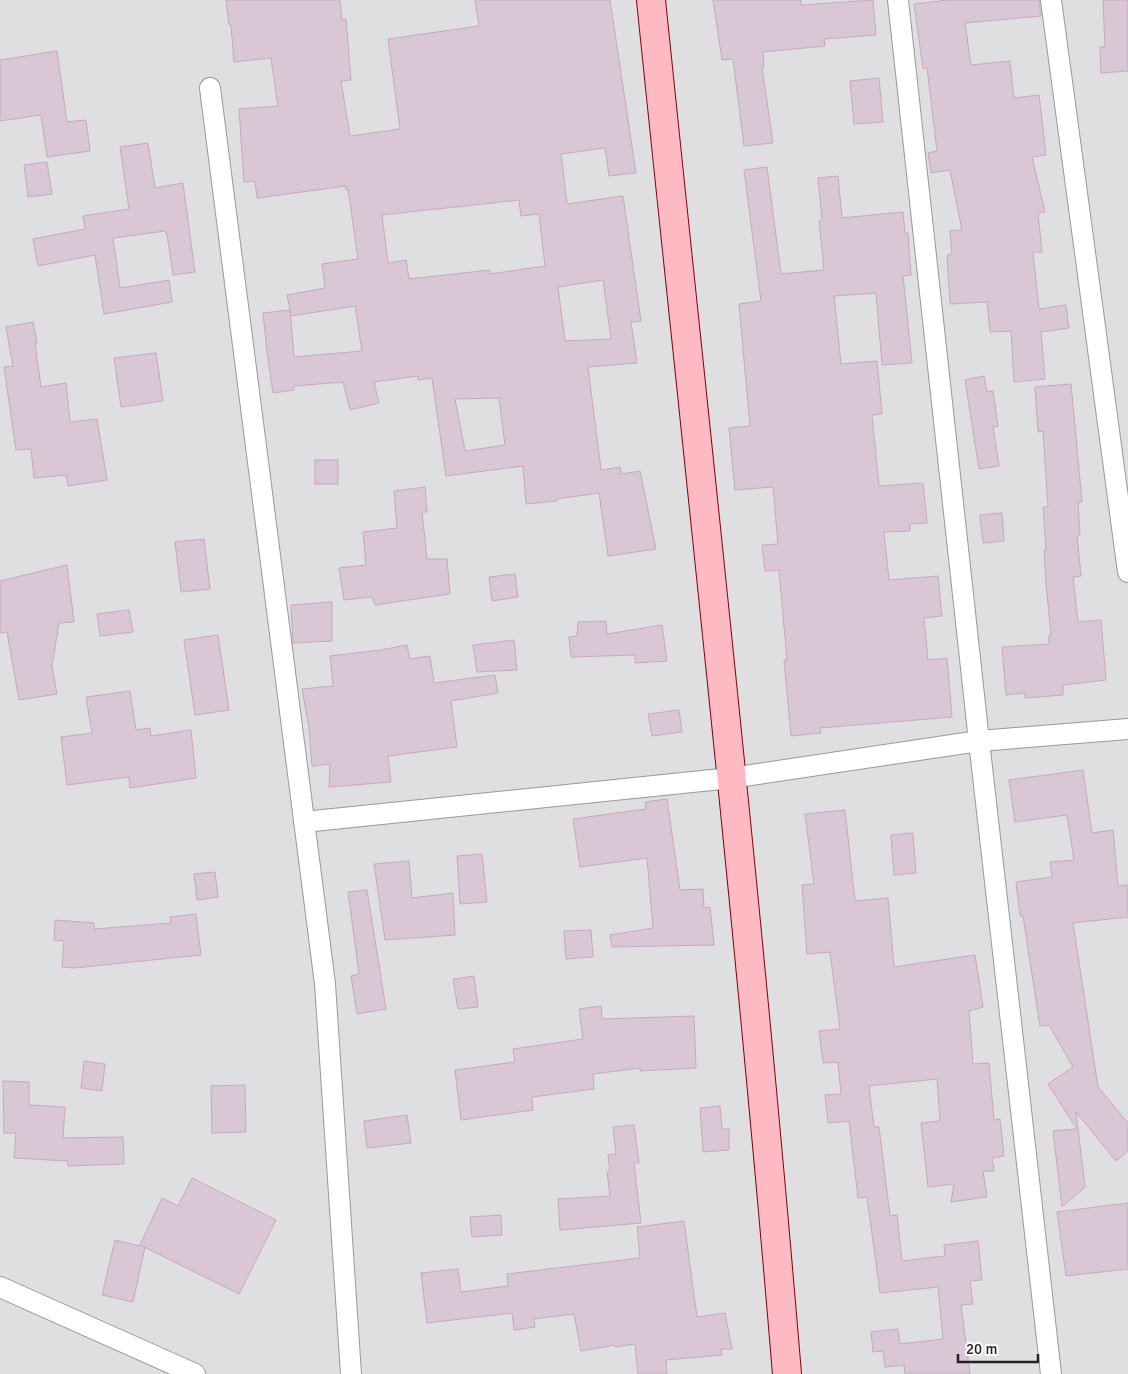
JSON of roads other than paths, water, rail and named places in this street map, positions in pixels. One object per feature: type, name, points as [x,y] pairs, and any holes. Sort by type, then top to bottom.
[{"type":"main road","points":[[651,0],[731,778],[778,1258],[787,1374]]},
{"type":"street","points":[[898,0],[979,741],[1051,1374]]},
{"type":"street","points":[[1051,0],[1128,572]]},
{"type":"street","points":[[210,88],[324,984],[350,1374]]},
{"type":"street","points":[[304,822],[731,778],[979,741],[1128,729]]},
{"type":"street","points":[[0,1287],[196,1374]]}]
